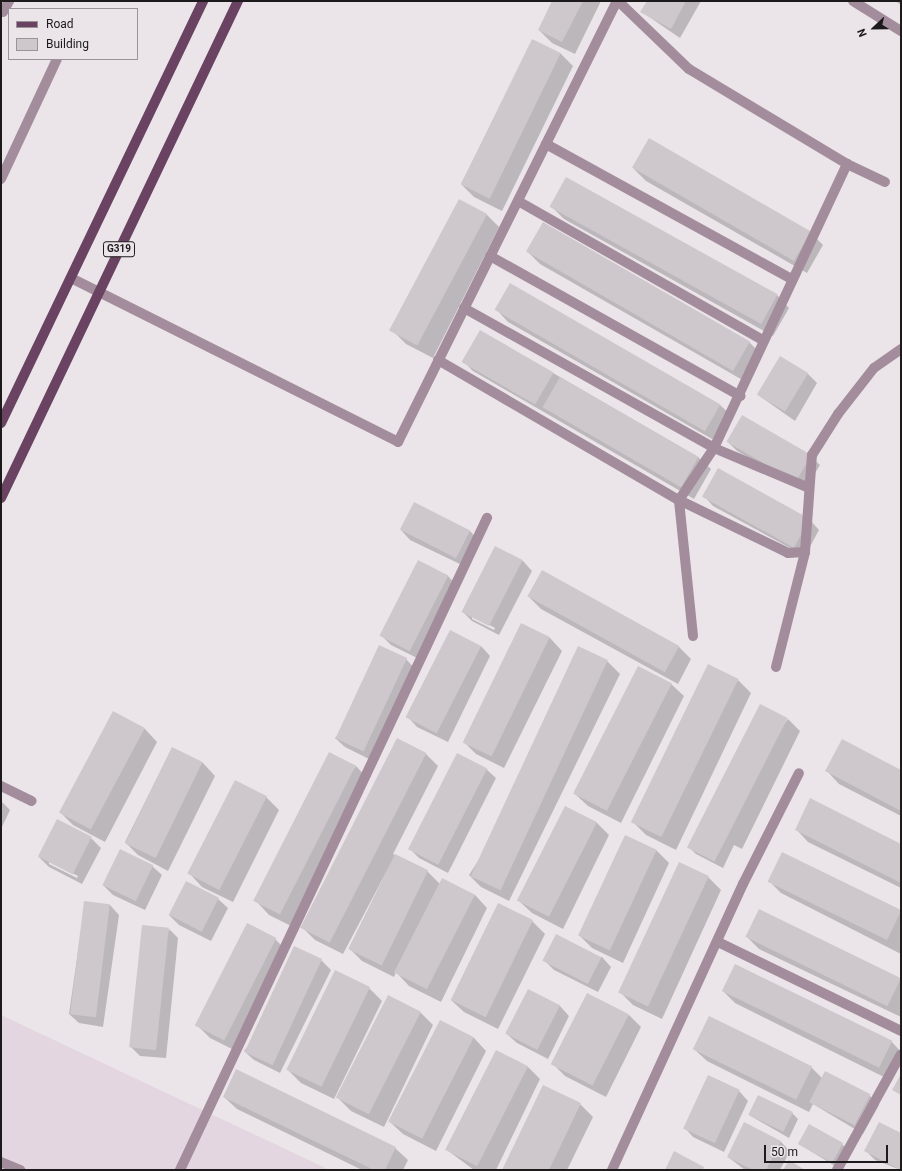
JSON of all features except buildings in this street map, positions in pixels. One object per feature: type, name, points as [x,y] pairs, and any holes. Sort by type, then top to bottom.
[{"type":"main road","name":"G319","points":[[1,423],[203,1]]},
{"type":"main road","name":"G319","points":[[1,498],[238,1]]},
{"type":"street","points":[[4,13],[8,1]]},
{"type":"street","points":[[70,278],[398,442],[618,1],[689,69],[847,164],[885,182]]},
{"type":"street","points":[[854,1],[901,31]]},
{"type":"street","points":[[1,179],[57,60]]},
{"type":"street","points":[[546,144],[792,279]]},
{"type":"street","points":[[693,636],[679,500],[714,448],[740,396],[763,340],[847,164]]},
{"type":"street","points":[[518,200],[763,340]]},
{"type":"street","points":[[490,256],[740,396]]},
{"type":"street","points":[[464,308],[714,448],[807,487]]},
{"type":"street","points":[[776,667],[805,552],[807,487],[812,455],[838,414],[874,368],[901,349]]},
{"type":"street","points":[[438,360],[679,500],[788,553],[805,552]]},
{"type":"street","points":[[180,1170],[486,518]]},
{"type":"street","points":[[612,1170],[798,773]]},
{"type":"street","points":[[1,786],[32,800]]},
{"type":"street","points":[[718,942],[901,1031]]},
{"type":"street","points":[[837,1170],[901,1054]]},
{"type":"street","points":[[1,1162],[20,1170]]},
{"type":"shaded area","points":[[1,1015],[330,1170],[1,1170]]}]
